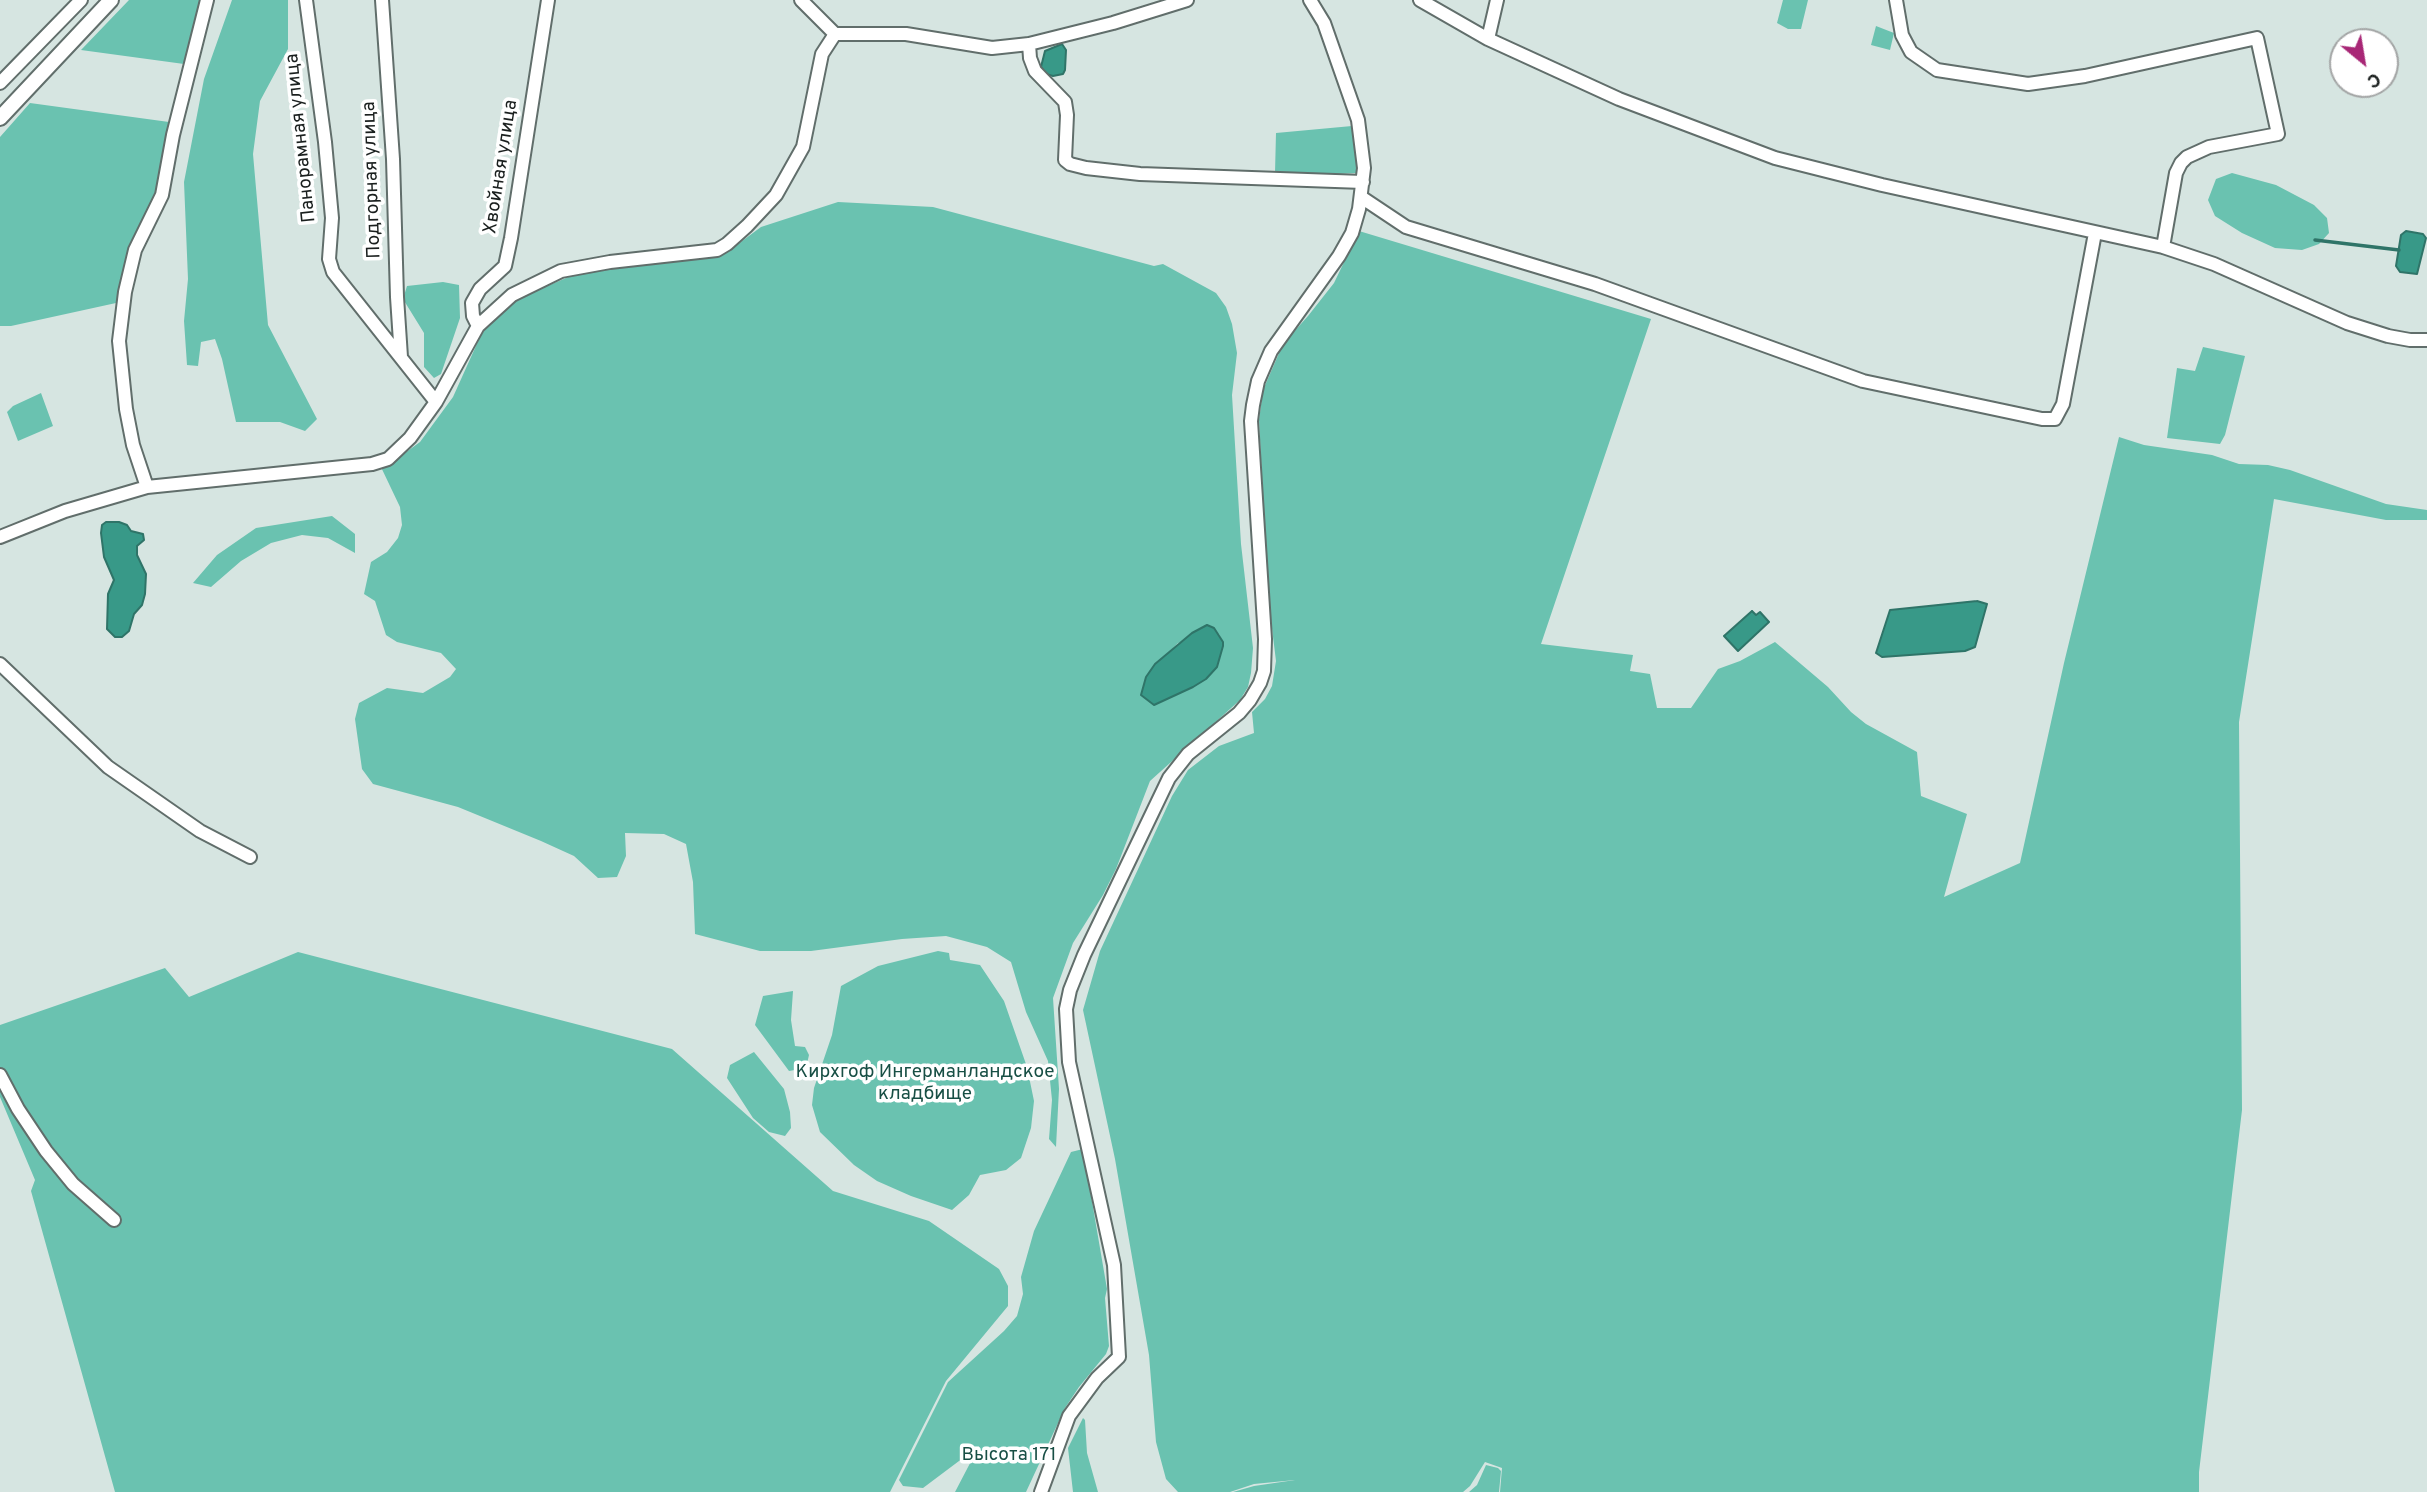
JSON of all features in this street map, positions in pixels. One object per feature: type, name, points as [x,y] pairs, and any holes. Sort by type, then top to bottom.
[{"type":"street","points":[[0,83],[81,0]]},
{"type":"street","points":[[0,118],[111,0]]},
{"type":"street","points":[[147,487],[133,445],[126,409],[119,341],[125,292],[135,250],[162,195],[173,135],[207,0]]},
{"type":"street","name":"Панорамная улица","points":[[306,0],[326,142],[332,218],[329,259],[333,272],[401,358]]},
{"type":"street","name":"Подгорная улица","points":[[382,0],[393,159],[401,358]]},
{"type":"street","name":"Хвойная улица","points":[[478,326],[473,316],[472,303],[480,289],[505,266],[548,0]]},
{"type":"street","points":[[801,0],[835,34],[906,34],[992,48],[1029,44],[1113,23],[1187,0]]},
{"type":"street","points":[[1041,1492],[1069,1416],[1097,1378],[1119,1357],[1114,1265],[1069,1062],[1066,1009],[1070,990],[1080,963],[1170,778],[1188,754],[1239,713],[1260,683],[1264,671],[1265,639],[1251,421],[1253,405],[1258,381],[1270,351],[1339,256],[1352,233],[1361,197],[1363,153],[1358,120],[1324,23],[1310,0]]},
{"type":"street","points":[[1420,0],[1488,39],[1619,99],[1775,158],[2163,247],[2214,264],[2347,323],[2388,336],[2427,340]]},
{"type":"street","points":[[1488,39],[1497,0]]},
{"type":"street","points":[[1896,0],[1902,35],[1911,52],[1937,70],[2028,84],[2085,76],[2257,38],[2278,134],[2209,147],[2181,163],[2176,173],[2163,247]]},
{"type":"street","points":[[0,537],[65,511],[147,487],[372,464],[388,458],[410,438],[436,402],[478,326],[512,295],[561,271],[610,262],[717,250],[727,244],[776,195],[803,148],[822,54],[835,34]]},
{"type":"street","points":[[1029,44],[1035,71],[1065,102],[1065,160],[1070,164],[1140,174],[1363,182]]},
{"type":"street","points":[[1361,197],[1406,227],[1595,284],[1863,381],[2042,419],[2055,419],[2063,404],[2095,233]]},
{"type":"street","points":[[401,358],[436,402]]},
{"type":"street","points":[[0,664],[108,767],[200,831],[250,857]]},
{"type":"street","points":[[0,1075],[18,1109],[46,1151],[73,1184],[114,1220]]},
{"type":"green space","points":[[129,0],[201,0],[184,64],[81,50]]},
{"type":"green space","points":[[232,0],[288,0],[288,49],[260,101],[253,154],[268,325],[317,419],[305,431],[280,422],[236,422],[215,339],[201,342],[198,366],[187,365],[184,321],[188,279],[184,182],[204,79]]},
{"type":"green space","points":[[1783,0],[1808,0],[1801,29],[1788,29],[1777,23]]},
{"type":"green space","points":[[1876,26],[1894,33],[1890,50],[1871,45]]},
{"type":"green space","points":[[30,103],[169,122],[155,194],[126,259],[116,303],[11,326],[0,326],[0,137]]},
{"type":"green space","points":[[1352,126],[1356,173],[1275,173],[1276,133]]},
{"type":"green space","points":[[2232,173],[2276,185],[2314,205],[2327,218],[2329,233],[2319,244],[2302,250],[2275,248],[2242,233],[2215,216],[2208,200],[2216,179]]},
{"type":"green space","points":[[838,202],[933,207],[1154,266],[1163,264],[1216,293],[1226,307],[1232,324],[1237,353],[1232,395],[1241,544],[1253,648],[1251,673],[1248,687],[1240,700],[1150,781],[1116,869],[1073,943],[1053,998],[1059,1089],[1056,1147],[1049,1139],[1052,1100],[1048,1061],[1026,1012],[1011,962],[987,947],[946,936],[811,951],[760,951],[695,934],[693,882],[686,844],[664,834],[625,833],[626,856],[617,877],[598,878],[574,856],[458,807],[373,784],[362,769],[355,719],[359,703],[387,688],[423,693],[450,677],[456,669],[441,653],[397,642],[386,635],[375,601],[364,594],[371,562],[387,552],[398,538],[402,525],[400,507],[380,465],[398,458],[420,442],[453,397],[480,337],[493,317],[522,297],[573,275],[715,256],[734,247],[761,227]],"holes":[[[1219,634],[1223,647],[1206,679],[1153,705],[1168,653],[1178,643]]]},
{"type":"green space","points":[[1359,231],[1651,319],[1541,644],[1633,655],[1630,671],[1650,674],[1657,708],[1691,708],[1718,669],[1740,661],[1775,642],[1866,724],[1917,752],[1921,796],[1967,814],[1944,897],[2020,863],[2064,663],[2119,437],[2144,445],[2212,455],[2239,464],[2268,465],[2290,470],[2386,504],[2427,510],[2427,520],[2386,520],[2274,499],[2239,722],[2242,1110],[2199,1472],[2199,1492],[1500,1492],[1502,1468],[1485,1462],[1463,1492],[1233,1492],[1295,1480],[1254,1484],[1230,1492],[1178,1492],[1166,1479],[1156,1442],[1149,1355],[1115,1159],[1083,1010],[1100,951],[1172,796],[1188,770],[1219,746],[1254,733],[1252,712],[1265,699],[1272,686],[1276,661],[1268,596],[1259,420],[1263,390],[1283,344],[1334,283]]},
{"type":"green space","points":[[443,282],[459,285],[460,318],[441,374],[434,378],[424,367],[424,333],[403,299],[407,286]]},
{"type":"green space","points":[[2203,347],[2245,356],[2225,435],[2220,444],[2167,438],[2177,368],[2195,371]]},
{"type":"green space","points":[[41,393],[53,426],[18,441],[7,412],[13,406]]},
{"type":"green space","points":[[332,516],[355,534],[355,553],[328,538],[302,535],[271,543],[241,561],[211,587],[193,583],[217,555],[256,528]]},
{"type":"green space","name":"Кирхгоф Ингерманландское кладбище","points":[[938,951],[949,953],[950,960],[980,965],[1004,1001],[1027,1067],[1034,1101],[1031,1128],[1021,1158],[1006,1170],[980,1175],[969,1195],[952,1210],[877,1181],[854,1165],[820,1132],[812,1105],[814,1088],[832,1035],[841,986],[878,966]]},
{"type":"green space","points":[[298,952],[672,1049],[833,1191],[929,1221],[999,1269],[1008,1286],[1008,1306],[946,1381],[890,1492],[115,1492],[31,1191],[35,1180],[0,1097],[0,1025],[165,968],[189,997]]},
{"type":"green space","points":[[793,991],[791,1020],[795,1046],[805,1047],[809,1055],[806,1068],[789,1071],[755,1025],[763,996]]},
{"type":"green space","points":[[754,1052],[784,1089],[791,1128],[785,1136],[769,1132],[753,1118],[727,1078],[730,1065]]},
{"type":"green space","name":"Высота 171","points":[[1083,1149],[1107,1289],[1105,1298],[1109,1346],[1106,1354],[1065,1408],[1026,1492],[955,1492],[979,1446],[923,1488],[903,1486],[899,1480],[948,1382],[1017,1316],[1023,1294],[1021,1277],[1034,1231],[1071,1152]]},
{"type":"green space","points":[[1083,1418],[1087,1453],[1098,1492],[1073,1492],[1068,1448]]},
{"type":"green space","points":[[1486,1465],[1501,1471],[1499,1492],[1469,1492],[1477,1485]]},
{"type":"shaded area","points":[[1062,44],[1066,50],[1063,74],[1046,74],[1041,67],[1045,51]]},
{"type":"shaded area","points":[[2406,231],[2423,234],[2426,238],[2417,274],[2400,272],[2396,266],[2401,235]]},
{"type":"shaded area","points":[[106,522],[127,525],[131,531],[143,534],[144,540],[137,546],[137,555],[146,574],[145,594],[142,605],[134,614],[129,631],[122,637],[115,637],[107,629],[108,594],[114,580],[104,557],[101,533],[102,525]]},
{"type":"shaded area","points":[[1977,601],[1987,604],[1975,647],[1965,651],[1882,657],[1876,653],[1890,610]]},
{"type":"shaded area","points":[[1752,611],[1756,615],[1760,612],[1769,622],[1738,651],[1724,636]]},
{"type":"shaded area","points":[[1207,625],[1214,628],[1223,646],[1217,667],[1206,679],[1154,705],[1141,695],[1146,677],[1155,664],[1192,633]]},
{"type":"waterway","points":[[2315,240],[2399,250]]}]
